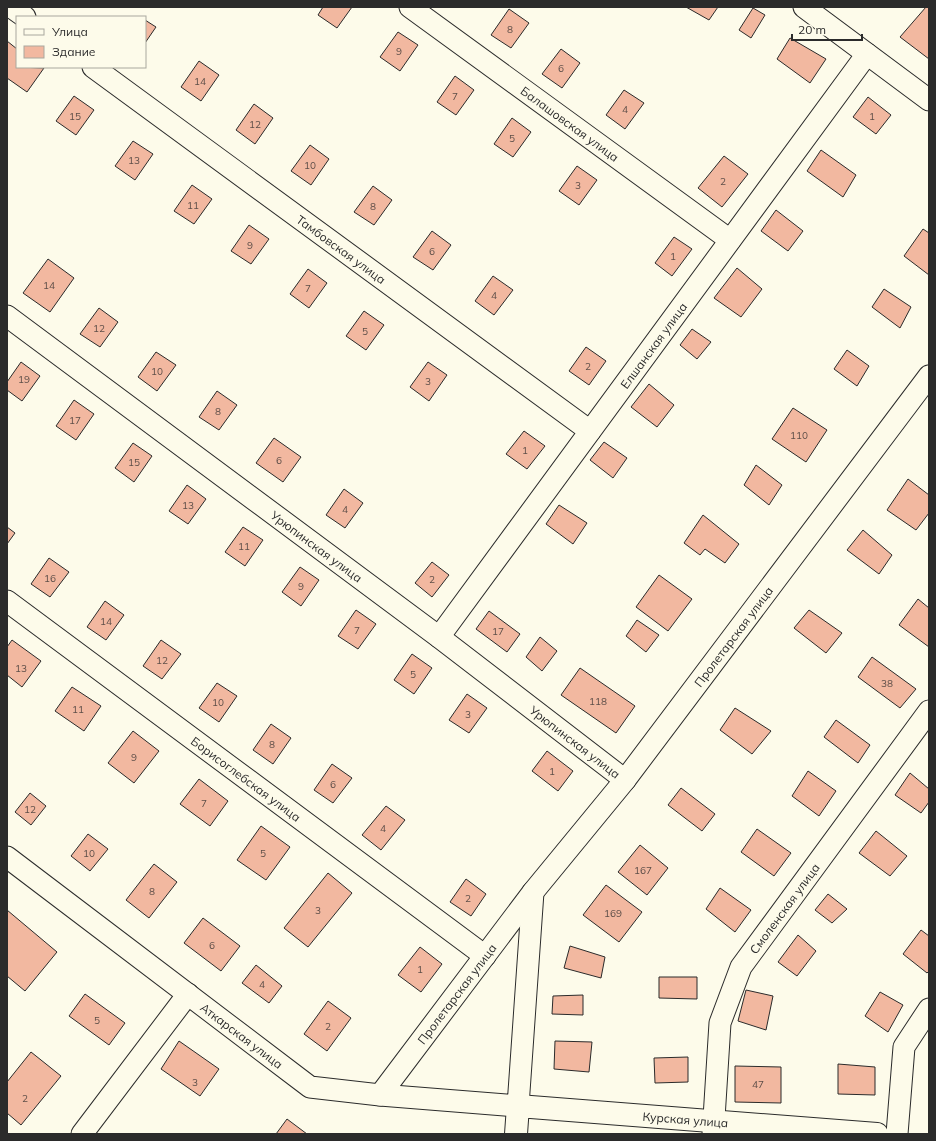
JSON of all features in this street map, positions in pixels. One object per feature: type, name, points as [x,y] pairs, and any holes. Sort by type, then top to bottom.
[{"type":"street","points":[[11,7],[24,16]]},
{"type":"street","name":"Балашовская улица","points":[[410,7],[730,240]]},
{"type":"street","points":[[804,7],[929,100]]},
{"type":"street","name":"Елшанская улица","points":[[439,637],[867,54]]},
{"type":"street","name":"Тамбовская улица","points":[[94,68],[590,431]]},
{"type":"street","name":"Урюпинская улица","points":[[7,316],[439,637],[625,780]]},
{"type":"street","name":"Пролетарская улица","points":[[380,1095],[533,892],[625,780],[929,376]]},
{"type":"street","name":"Борисоглебская улица","points":[[7,601],[485,956]]},
{"type":"street","name":"Смоленская улица","points":[[714,1128],[720,1023],[740,967],[929,711]]},
{"type":"street","name":"Аткарская улица","points":[[7,857],[310,1087],[380,1095],[518,1106]]},
{"type":"street","points":[[516,1134],[533,892]]},
{"type":"street","points":[[82,1134],[188,994]]},
{"type":"street","points":[[897,1134],[904,1047],[929,1009]]},
{"type":"street","name":"Курская улица","points":[[518,1106],[714,1128],[877,1134]]},
{"type":"building","points":[[323,7],[352,7],[337,28],[318,15]]},
{"type":"building","points":[[686,7],[718,7],[709,20]]},
{"type":"building","points":[[926,7],[929,7],[929,59],[900,37]]},
{"type":"building","points":[[753,8],[765,15],[751,38],[739,30]]},
{"type":"building","points":[[509,9],[529,23],[511,48],[491,35]]},
{"type":"building","points":[[146,21],[156,27],[146,42]]},
{"type":"building","points":[[398,32],[418,45],[400,71],[380,57]]},
{"type":"building","points":[[790,38],[826,59],[810,83],[777,59]]},
{"type":"building","points":[[7,41],[16,48],[16,68],[44,68],[27,92],[7,78]]},
{"type":"building","points":[[561,49],[580,63],[562,88],[542,74]]},
{"type":"building","points":[[199,61],[219,75],[201,101],[181,87]]},
{"type":"building","points":[[455,76],[474,90],[456,115],[437,102]]},
{"type":"building","points":[[624,90],[644,103],[625,129],[606,115]]},
{"type":"building","points":[[74,96],[94,110],[76,135],[56,121]]},
{"type":"building","points":[[868,97],[891,115],[876,134],[853,117]]},
{"type":"building","points":[[254,104],[273,118],[255,144],[236,130]]},
{"type":"building","points":[[512,118],[531,132],[513,157],[494,144]]},
{"type":"building","points":[[133,141],[153,154],[135,180],[115,166]]},
{"type":"building","points":[[310,145],[329,159],[311,185],[291,171]]},
{"type":"building","points":[[821,150],[856,175],[843,197],[807,171]]},
{"type":"building","points":[[724,156],[748,174],[722,207],[698,188]]},
{"type":"building","points":[[577,166],[597,180],[579,205],[559,191]]},
{"type":"building","points":[[192,185],[212,199],[194,224],[174,211]]},
{"type":"building","points":[[373,186],[392,200],[374,225],[354,212]]},
{"type":"building","points":[[776,210],[803,231],[788,251],[761,231]]},
{"type":"building","points":[[249,225],[269,239],[251,264],[231,251]]},
{"type":"building","points":[[923,229],[929,233],[929,275],[904,256]]},
{"type":"building","points":[[432,231],[451,245],[433,270],[413,257]]},
{"type":"building","points":[[674,237],[692,249],[672,276],[655,263]]},
{"type":"building","points":[[48,259],[74,278],[50,312],[23,293]]},
{"type":"building","points":[[737,268],[762,289],[741,317],[714,298]]},
{"type":"building","points":[[308,269],[327,283],[309,308],[290,294]]},
{"type":"building","points":[[493,276],[513,290],[494,315],[475,301]]},
{"type":"building","points":[[884,289],[911,307],[900,328],[872,307]]},
{"type":"building","points":[[99,308],[118,322],[100,347],[80,334]]},
{"type":"building","points":[[364,311],[384,325],[366,350],[346,336]]},
{"type":"building","points":[[692,329],[711,342],[697,359],[680,345]]},
{"type":"building","points":[[586,347],[606,361],[589,385],[569,371]]},
{"type":"building","points":[[847,350],[869,366],[857,386],[834,369]]},
{"type":"building","points":[[156,352],[176,365],[157,391],[138,377]]},
{"type":"building","points":[[21,362],[40,376],[22,401],[7,390],[7,382]]},
{"type":"building","points":[[428,362],[447,375],[429,401],[410,387]]},
{"type":"building","points":[[649,384],[674,405],[657,427],[631,407]]},
{"type":"building","points":[[217,391],[237,405],[219,430],[199,417]]},
{"type":"building","points":[[74,400],[94,414],[76,440],[56,426]]},
{"type":"building","points":[[793,408],[827,430],[806,462],[772,439]]},
{"type":"building","points":[[524,431],[545,446],[527,469],[506,454]]},
{"type":"building","points":[[274,438],[301,457],[283,482],[256,463]]},
{"type":"building","points":[[604,442],[627,458],[613,478],[590,460]]},
{"type":"building","points":[[133,443],[152,456],[134,482],[115,468]]},
{"type":"building","points":[[756,465],[782,485],[769,505],[744,485]]},
{"type":"building","points":[[908,479],[929,495],[929,513],[916,530],[887,510]]},
{"type":"building","points":[[187,485],[206,499],[188,524],[169,511]]},
{"type":"building","points":[[344,489],[363,503],[345,528],[326,515]]},
{"type":"building","points":[[559,505],[587,523],[573,544],[546,524]]},
{"type":"building","points":[[703,515],[739,544],[725,563],[705,549],[700,555],[684,543]]},
{"type":"building","points":[[7,527],[15,533],[7,544]]},
{"type":"building","points":[[243,527],[263,540],[245,566],[225,552]]},
{"type":"building","points":[[863,530],[892,555],[879,574],[847,550]]},
{"type":"building","points":[[49,558],[69,572],[50,597],[31,584]]},
{"type":"building","points":[[432,562],[449,575],[432,597],[415,583]]},
{"type":"building","points":[[300,567],[319,580],[301,606],[282,592]]},
{"type":"building","points":[[659,575],[692,599],[668,631],[636,607]]},
{"type":"building","points":[[918,599],[929,608],[929,647],[899,625]]},
{"type":"building","points":[[105,601],[124,615],[106,640],[87,627]]},
{"type":"building","points":[[356,610],[376,624],[358,649],[338,636]]},
{"type":"building","points":[[809,610],[842,633],[826,653],[794,628]]},
{"type":"building","points":[[489,611],[520,634],[507,652],[476,629]]},
{"type":"building","points":[[637,620],[659,635],[646,652],[626,636]]},
{"type":"building","points":[[540,637],[557,651],[542,671],[526,657]]},
{"type":"building","points":[[12,640],[41,661],[22,687],[7,675],[7,647]]},
{"type":"building","points":[[161,640],[181,654],[162,679],[143,666]]},
{"type":"building","points":[[412,654],[432,668],[414,694],[394,680]]},
{"type":"building","points":[[872,657],[916,689],[900,708],[858,677]]},
{"type":"building","points":[[580,668],[635,706],[616,733],[561,695]]},
{"type":"building","points":[[217,683],[237,696],[219,722],[199,708]]},
{"type":"building","points":[[72,687],[101,706],[84,731],[55,711]]},
{"type":"building","points":[[467,694],[487,708],[469,733],[449,720]]},
{"type":"building","points":[[735,708],[771,731],[752,754],[720,730]]},
{"type":"building","points":[[836,720],[870,745],[858,763],[824,737]]},
{"type":"building","points":[[271,724],[291,738],[273,764],[253,750]]},
{"type":"building","points":[[133,731],[159,751],[134,783],[108,763]]},
{"type":"building","points":[[547,751],[573,771],[558,791],[532,771]]},
{"type":"building","points":[[332,764],[352,778],[333,803],[314,790]]},
{"type":"building","points":[[808,771],[836,791],[819,816],[792,796]]},
{"type":"building","points":[[910,773],[929,789],[929,802],[921,813],[895,795]]},
{"type":"building","points":[[199,779],[228,801],[210,826],[180,804]]},
{"type":"building","points":[[681,788],[715,814],[702,831],[668,805]]},
{"type":"building","points":[[30,793],[46,806],[31,825],[15,812]]},
{"type":"building","points":[[386,806],[405,820],[381,850],[362,835]]},
{"type":"building","points":[[261,826],[290,847],[266,880],[237,860]]},
{"type":"building","points":[[757,829],[791,853],[774,876],[741,852]]},
{"type":"building","points":[[876,831],[907,856],[890,876],[859,853]]},
{"type":"building","points":[[88,834],[108,849],[90,871],[71,856]]},
{"type":"building","points":[[640,845],[668,868],[647,895],[618,872]]},
{"type":"building","points":[[154,864],[177,882],[149,918],[126,900]]},
{"type":"building","points":[[328,873],[352,893],[308,947],[284,928]]},
{"type":"building","points":[[466,879],[486,894],[471,916],[450,902]]},
{"type":"building","points":[[606,885],[642,912],[619,942],[583,915]]},
{"type":"building","points":[[720,888],[751,910],[735,932],[706,909]]},
{"type":"building","points":[[828,894],[847,909],[832,923],[815,910]]},
{"type":"building","points":[[7,910],[57,952],[25,991],[7,976]]},
{"type":"building","points":[[203,918],[240,946],[221,971],[184,943]]},
{"type":"building","points":[[921,930],[929,936],[929,971],[927,973],[903,954]]},
{"type":"building","points":[[798,935],[816,951],[797,976],[778,962]]},
{"type":"building","points":[[570,946],[605,957],[601,978],[564,968]]},
{"type":"building","points":[[420,947],[442,964],[421,992],[398,975]]},
{"type":"building","points":[[256,965],[282,986],[269,1003],[242,983]]},
{"type":"building","points":[[659,977],[697,977],[697,999],[659,998]]},
{"type":"building","points":[[746,990],[773,996],[766,1030],[738,1021]]},
{"type":"building","points":[[880,992],[903,1005],[888,1032],[865,1016]]},
{"type":"building","points":[[85,994],[125,1023],[109,1045],[69,1016]]},
{"type":"building","points":[[583,995],[583,1015],[552,1014],[553,996]]},
{"type":"building","points":[[328,1001],[351,1018],[327,1051],[304,1034]]},
{"type":"building","points":[[179,1041],[219,1069],[200,1096],[161,1069]]},
{"type":"building","points":[[555,1041],[592,1042],[589,1072],[554,1069]]},
{"type":"building","points":[[31,1052],[61,1076],[21,1125],[7,1113],[7,1082]]},
{"type":"building","points":[[688,1057],[688,1082],[655,1083],[654,1058]]},
{"type":"building","points":[[838,1064],[875,1067],[875,1095],[838,1094]]},
{"type":"building","points":[[735,1066],[781,1067],[781,1103],[735,1102]]},
{"type":"building","points":[[287,1119],[307,1134],[276,1134]]}]
